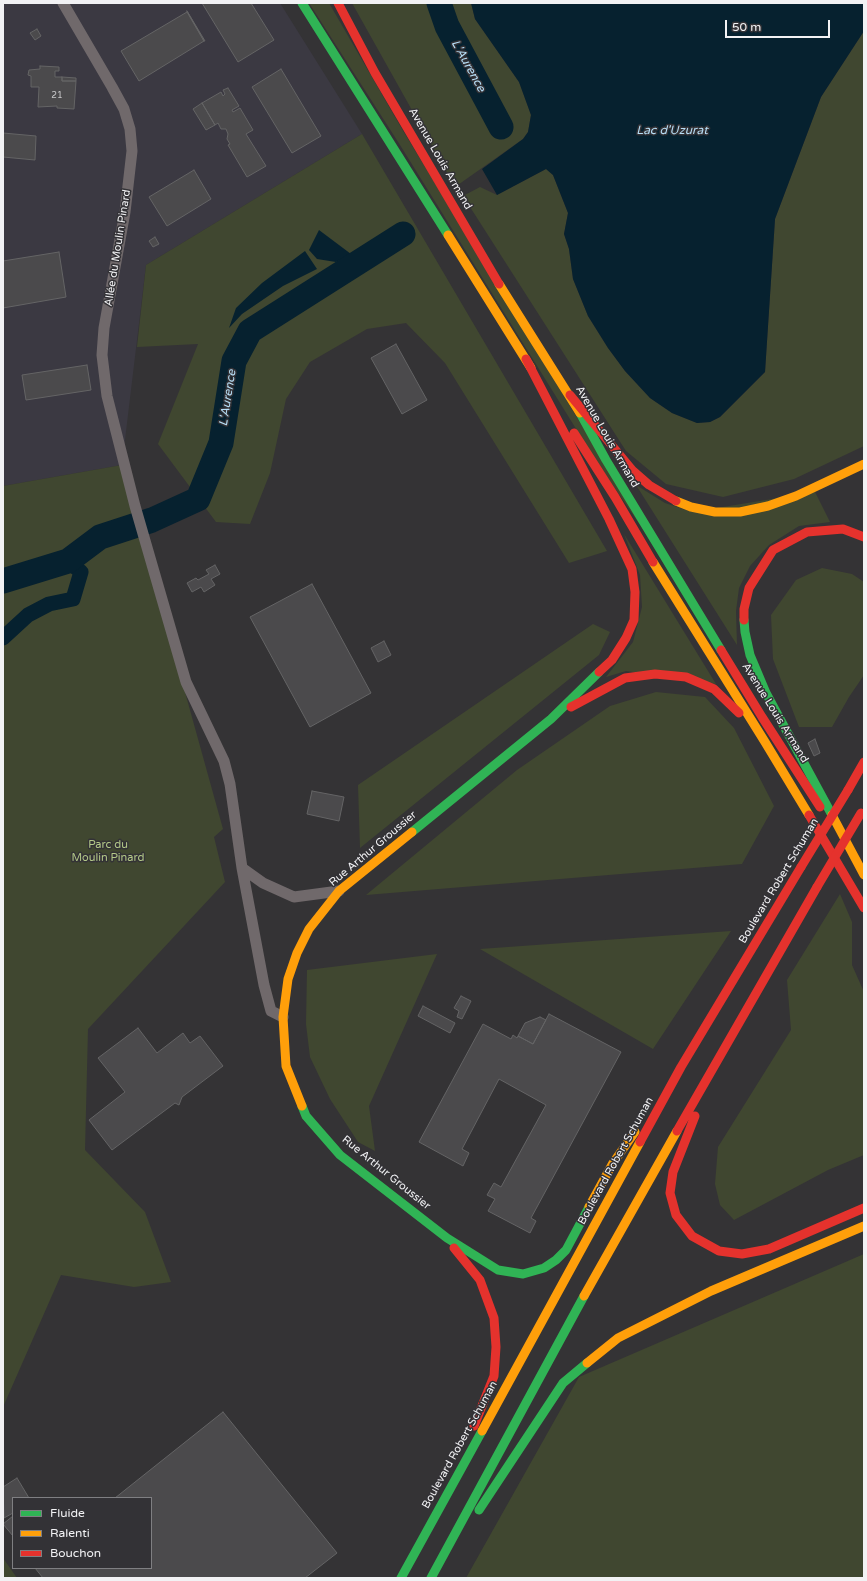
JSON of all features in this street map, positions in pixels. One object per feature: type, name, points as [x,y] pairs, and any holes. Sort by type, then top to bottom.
[{"type":"main road","name":"Avenue Louis Armand","points":[[302,3],[380,129],[615,497],[662,579],[765,742]]},
{"type":"main road","name":"Avenue Louis Armand","points":[[338,3],[375,73],[513,307],[570,395],[606,460],[754,703],[864,876]]},
{"type":"main road","points":[[526,359],[609,519],[632,569],[635,592],[634,620],[626,638],[612,660],[551,718]]},
{"type":"main road","points":[[570,395],[638,476],[670,498],[691,507],[715,512],[740,512],[768,506],[796,496],[864,464]]},
{"type":"main road","points":[[864,537],[843,529],[807,532],[772,550],[748,588],[744,609],[745,632],[750,655],[766,693],[864,876]]},
{"type":"main road","points":[[551,718],[625,678],[655,674],[686,677],[714,689],[738,711],[765,742],[864,908]]},
{"type":"main road","name":"Rue Arthur Groussier","points":[[446,1238],[340,1155],[306,1116],[286,1066],[283,1017],[288,979],[297,953],[309,929],[339,891],[551,718]]},
{"type":"main road","name":"Boulevard Robert Schuman","points":[[400,1578],[681,1067],[864,761]]},
{"type":"main road","points":[[432,1578],[568,1324],[817,887],[863,811]]},
{"type":"main road","points":[[720,1056],[673,1172],[670,1193],[676,1215],[692,1236],[718,1252],[742,1254],[768,1249],[864,1208]]},
{"type":"main road","points":[[446,1238],[498,1270],[523,1274],[544,1268],[556,1260],[566,1250],[613,1163],[681,1067]]},
{"type":"main road","points":[[432,1578],[563,1384],[618,1338],[711,1291],[864,1226]]},
{"type":"main road","points":[[445,1497],[494,1376],[496,1347],[494,1318],[480,1280],[446,1238]]},
{"type":"street","name":"Allée du Moulin Pinard","points":[[63,3],[124,109],[130,129],[132,151],[125,212],[104,328],[102,355],[107,396],[135,506],[186,682],[224,760],[230,784],[242,868],[264,985],[272,1011],[283,1017]]},
{"type":"street","points":[[242,868],[263,882],[294,897],[339,891]]},
{"type":"shaded area","points":[[3,3],[280,3],[362,134],[146,265],[122,465],[3,486]]},
{"type":"green space","points":[[309,3],[329,3],[402,129],[656,548],[596,461],[400,145]]},
{"type":"green space","points":[[352,3],[471,3],[475,19],[519,82],[531,115],[528,132],[523,139],[455,187]]},
{"type":"green space","points":[[864,31],[864,446],[794,479],[723,497],[666,484],[626,451],[463,196],[480,187],[497,195],[546,169],[553,175],[568,213],[564,234],[569,249],[573,279],[588,316],[608,348],[625,371],[650,398],[672,413],[697,423],[710,422],[720,417],[765,372],[775,219],[821,97]]},
{"type":"green space","points":[[362,134],[607,551],[569,563],[445,363],[406,323],[367,329],[310,362],[286,399],[270,473],[250,524],[216,522],[158,444],[198,344],[137,347],[146,265]]},
{"type":"green space","name":"Parc du Moulin Pinard","points":[[122,465],[223,829],[214,837],[225,882],[88,1029],[85,1150],[145,1212],[171,1282],[134,1287],[61,1275],[3,1407],[3,486]]},
{"type":"green space","points":[[636,485],[665,503],[692,512],[815,492],[830,522],[799,526],[769,545],[750,566],[739,588],[736,611],[737,645]]},
{"type":"green space","points":[[624,534],[716,684],[626,671],[606,677],[633,642],[642,607],[640,575]]},
{"type":"green space","points":[[822,568],[852,574],[864,582],[864,675],[849,697],[832,727],[799,727],[773,659],[771,615],[796,580]]},
{"type":"green space","points":[[593,624],[610,632],[599,655],[360,848],[358,785]]},
{"type":"green space","points":[[656,692],[705,697],[734,728],[774,806],[742,864],[366,895],[517,770],[610,706]]},
{"type":"green space","points":[[840,894],[852,922],[852,965],[864,992],[864,1155],[828,1170],[734,1220],[720,1205],[715,1184],[718,1147],[791,1030],[787,980]]},
{"type":"green space","points":[[731,931],[653,1049],[480,949]]},
{"type":"green space","points":[[437,954],[369,1106],[375,1151],[358,1142],[330,1099],[310,1057],[306,1024],[307,970]]},
{"type":"green space","points":[[864,1254],[864,1578],[466,1578],[579,1377]]},
{"type":"green space","points":[[3,1558],[17,1578],[3,1578]]},
{"type":"water","name":"Lac d'Uzurat","points":[[471,3],[864,3],[864,31],[821,97],[775,219],[765,372],[720,417],[710,422],[697,423],[672,413],[650,398],[625,371],[608,348],[588,316],[573,279],[569,249],[564,234],[568,213],[553,175],[546,169],[497,195],[482,169],[523,139],[528,132],[531,115],[519,82],[475,19]]},
{"type":"water","points":[[319,230],[351,254],[336,262],[317,259],[309,250]]},
{"type":"water","points":[[305,251],[317,269],[283,286],[242,314],[229,328],[236,308],[262,283]]},
{"type":"building","points":[[202,3],[251,3],[274,40],[238,62]]},
{"type":"building","points":[[187,11],[205,41],[204,41]]},
{"type":"building","points":[[187,12],[204,41],[139,81],[121,51]]},
{"type":"building","points":[[37,29],[41,36],[35,40],[30,33]]},
{"type":"building","points":[[40,66],[59,67],[59,71],[55,71],[55,77],[62,77],[62,81],[76,81],[74,109],[57,108],[57,106],[38,107],[39,87],[31,87],[31,76],[28,75],[29,70],[40,69]]},
{"type":"building","points":[[281,69],[321,136],[292,153],[252,87]]},
{"type":"building","points":[[62,77],[76,78],[76,81],[62,81]]},
{"type":"building","points":[[228,88],[239,106],[232,110],[233,112],[240,108],[253,130],[246,134],[266,166],[247,177],[228,145],[230,144],[227,139],[228,134],[226,129],[221,129],[218,123],[215,125],[202,103],[221,92],[223,96],[225,94],[223,90]]},
{"type":"building","points":[[202,103],[215,125],[206,130],[193,109]]},
{"type":"building","points":[[3,133],[36,136],[35,160],[3,157]]},
{"type":"building","points":[[194,170],[211,199],[167,226],[149,197]]},
{"type":"building","points":[[155,237],[159,244],[153,247],[149,241]]},
{"type":"building","points":[[59,252],[66,297],[3,308],[3,261]]},
{"type":"building","points":[[396,344],[427,400],[402,414],[371,358]]},
{"type":"building","points":[[87,365],[91,390],[26,400],[22,375]]},
{"type":"building","points":[[215,565],[220,574],[211,579],[215,585],[204,592],[201,587],[192,592],[187,583],[196,578],[198,580],[209,574],[206,570]]},
{"type":"building","points":[[312,584],[371,693],[310,727],[250,617]]},
{"type":"building","points":[[384,641],[391,655],[378,662],[371,648]]},
{"type":"building","points":[[815,739],[820,753],[814,756],[808,743]]},
{"type":"building","points":[[312,791],[344,797],[339,821],[307,814]]},
{"type":"building","points":[[461,996],[471,1001],[462,1019],[457,1017],[459,1011],[454,1008]]},
{"type":"building","points":[[423,1006],[455,1023],[450,1033],[418,1016]]},
{"type":"building","points":[[549,1014],[621,1052],[531,1218],[536,1221],[530,1233],[488,1211],[495,1199],[487,1195],[494,1183],[501,1187],[546,1105],[499,1079],[462,1149],[469,1153],[463,1166],[419,1142],[483,1024],[511,1039],[513,1035],[517,1038],[518,1036],[533,1044]]},
{"type":"building","points":[[540,1017],[546,1020],[533,1044],[518,1036],[525,1023]]},
{"type":"building","points":[[138,1028],[157,1053],[183,1033],[190,1043],[200,1036],[223,1066],[182,1097],[179,1105],[175,1103],[112,1150],[89,1120],[125,1092],[98,1058]]},
{"type":"building","points":[[223,1412],[337,1553],[305,1578],[43,1578],[36,1569],[152,1569],[152,1497],[116,1497]]},
{"type":"building","points":[[17,1478],[28,1497],[12,1497],[12,1514],[4,1518],[3,1487]]},
{"type":"building","points":[[12,1517],[12,1535],[3,1524]]},
{"type":"waterway","name":"L'Aurence","points":[[439,3],[447,26],[501,127]]},
{"type":"waterway","name":"L'Aurence","points":[[3,581],[68,561],[100,537],[152,520],[198,499],[221,443],[234,361],[250,331],[403,234]]},
{"type":"waterway","name":"L'Aurence","points":[[3,638],[28,615],[49,604],[73,599],[81,572],[68,561]]},
{"type":"traffic: fast","points":[[302,3],[448,235]]},
{"type":"traffic: fast","points":[[580,413],[606,460],[721,650]]},
{"type":"traffic: fast","points":[[744,620],[750,655],[766,693],[832,815]]},
{"type":"traffic: fast","points":[[412,832],[551,719],[599,672]]},
{"type":"traffic: fast","points":[[302,1106],[306,1116],[340,1155],[447,1238]]},
{"type":"traffic: fast","points":[[447,1238],[498,1270],[523,1274],[544,1268],[556,1260],[566,1250],[589,1207]]},
{"type":"traffic: fast","points":[[431,1578],[584,1296]]},
{"type":"traffic: fast","points":[[479,1510],[563,1383],[587,1363]]},
{"type":"traffic: fast","points":[[401,1578],[482,1431]]},
{"type":"traffic: slow","points":[[448,235],[531,368]]},
{"type":"traffic: slow","points":[[499,284],[580,413]]},
{"type":"traffic: slow","points":[[676,501],[691,507],[715,512],[740,512],[768,506],[796,496],[864,464]]},
{"type":"traffic: slow","points":[[653,562],[809,815]]},
{"type":"traffic: slow","points":[[832,815],[864,875]]},
{"type":"traffic: slow","points":[[302,1106],[286,1066],[283,1017],[288,979],[297,953],[309,929],[339,891],[412,832]]},
{"type":"traffic: slow","points":[[584,1296],[677,1131]]},
{"type":"traffic: slow","points":[[589,1207],[613,1163],[635,1132]]},
{"type":"traffic: slow","points":[[482,1431],[640,1142]]},
{"type":"traffic: slow","points":[[587,1363],[618,1338],[711,1291],[864,1226]]},
{"type":"traffic: jam","points":[[338,3],[375,73],[499,284]]},
{"type":"traffic: jam","points":[[526,359],[609,519],[632,569],[635,592],[634,620],[626,638],[612,660],[599,672]]},
{"type":"traffic: jam","points":[[570,395],[633,471],[649,485],[676,501]]},
{"type":"traffic: jam","points":[[574,433],[615,497],[653,562]]},
{"type":"traffic: jam","points":[[744,620],[744,609],[749,588],[773,550],[807,532],[843,529],[864,537]]},
{"type":"traffic: jam","points":[[721,650],[820,807]]},
{"type":"traffic: jam","points":[[571,707],[625,678],[655,674],[686,677],[714,689],[739,713]]},
{"type":"traffic: jam","points":[[848,790],[864,762]]},
{"type":"traffic: jam","points":[[801,867],[848,790]]},
{"type":"traffic: jam","points":[[817,887],[861,813]]},
{"type":"traffic: jam","points":[[809,815],[864,908]]},
{"type":"traffic: jam","points":[[640,1142],[681,1067],[801,867]]},
{"type":"traffic: jam","points":[[677,1131],[817,887]]},
{"type":"traffic: jam","points":[[695,1116],[673,1172],[670,1193],[676,1215],[692,1236],[719,1251],[742,1254],[769,1249],[864,1208]]},
{"type":"traffic: jam","points":[[454,1248],[480,1280],[494,1318],[496,1347],[494,1376],[474,1426]]}]
